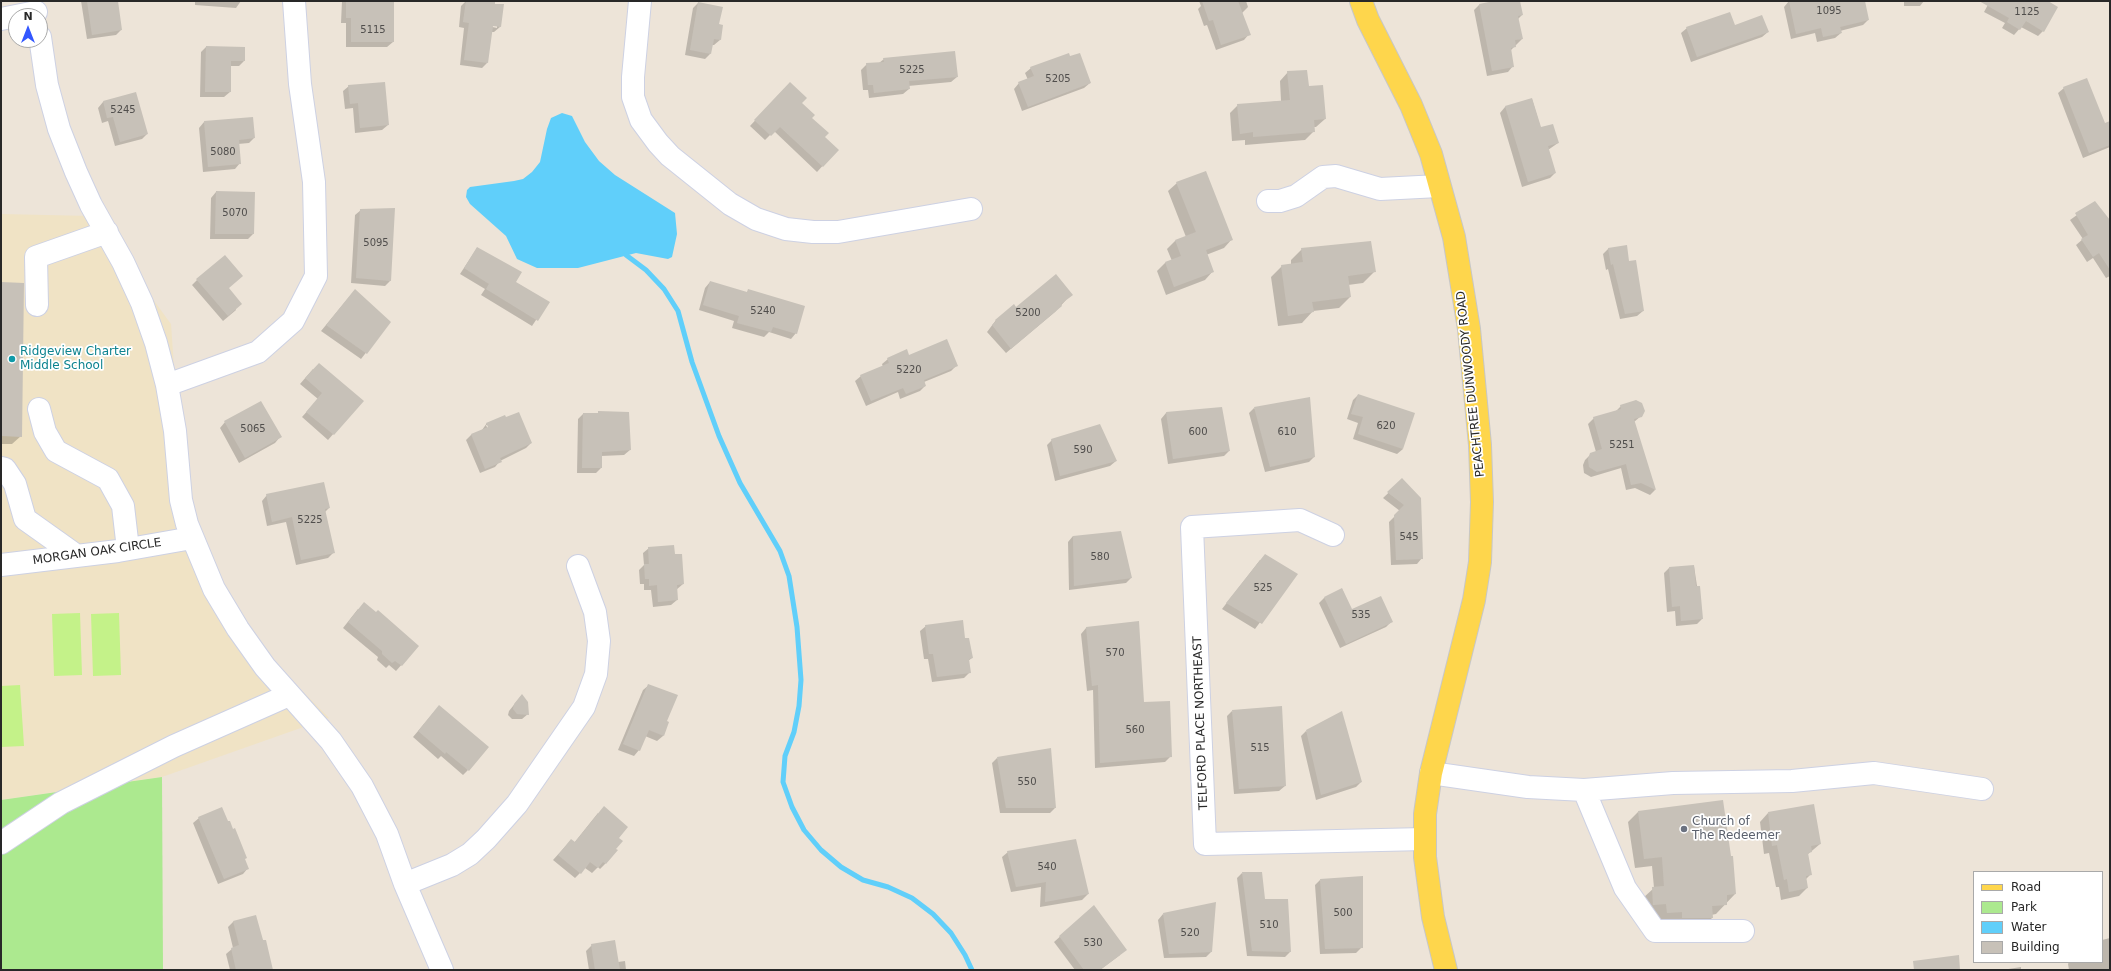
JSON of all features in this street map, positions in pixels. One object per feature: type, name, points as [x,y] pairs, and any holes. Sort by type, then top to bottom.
[{"type":"main road","name":"PEACHTREE DUNWOODY ROAD","points":[[1361,1],[1368,20],[1411,105],[1431,154],[1454,237],[1469,329],[1480,445],[1480,562],[1474,600],[1431,773],[1425,814],[1425,857],[1433,917],[1446,970]]},
{"type":"street","points":[[167,385],[258,352],[293,321],[316,276],[314,182],[300,84],[294,1]]},
{"type":"street","points":[[640,1],[632,77],[633,97],[641,120],[670,156],[730,204],[756,219],[786,229],[814,232],[838,232],[971,208]]},
{"type":"street","points":[[42,48],[47,85],[59,129],[76,172],[123,262],[142,303],[156,343],[167,385],[175,431],[181,500],[192,538],[214,589],[238,630],[265,667],[331,741],[362,786],[387,834],[442,970]]},
{"type":"street","points":[[1268,201],[1280,201],[1296,196],[1323,177],[1336,176],[1380,189],[1439,186]]},
{"type":"street","points":[[37,305],[36,257],[107,232]]},
{"type":"street","points":[[39,409],[44,432],[56,451],[108,479],[123,506],[128,550]]},
{"type":"street","points":[[1,468],[5,469],[15,484],[25,519],[77,556]]},
{"type":"street","name":"TELFORD PLACE NORTHEAST","points":[[1333,535],[1300,520],[1192,527],[1206,844],[1425,839]]},
{"type":"street","name":"MORGAN OAK CIRCLE","points":[[1,566],[128,550],[192,538]]},
{"type":"street","points":[[406,884],[452,865],[470,854],[486,839],[517,804],[584,707],[596,674],[599,640],[595,612],[578,566]]},
{"type":"street","points":[[1,843],[68,800],[174,746],[289,695]]},
{"type":"street","points":[[1431,773],[1528,786],[1584,790],[1673,783],[1792,781],[1874,773],[1982,789]]},
{"type":"street","points":[[1584,790],[1625,888],[1655,931],[1743,931]]},
{"type":"shaded area","points":[[1,214],[92,216],[171,324],[182,481],[221,609],[329,718],[162,777],[1,800]]},
{"type":"green space","points":[[80,613],[82,675],[54,676],[52,614]]},
{"type":"green space","points":[[119,613],[121,675],[93,676],[91,614]]},
{"type":"green space","points":[[20,685],[24,746],[1,747],[1,686]]},
{"type":"green space","points":[[162,777],[163,970],[1,970],[1,800]]},
{"type":"water","points":[[562,113],[572,116],[585,142],[599,161],[615,175],[675,213],[677,234],[672,257],[668,259],[636,253],[578,268],[537,268],[517,259],[506,236],[470,204],[466,197],[467,190],[470,187],[523,179],[532,172],[540,162],[547,129],[551,118]]},
{"type":"building","points":[[87,1],[118,1],[122,30],[92,35]]},
{"type":"building","points":[[346,1],[394,1],[394,42],[351,42],[351,18],[346,18]]},
{"type":"building","points":[[466,1],[495,1],[495,4],[504,4],[501,27],[493,26],[488,63],[464,60],[469,23],[463,22]]},
{"type":"building","points":[[1202,1],[1238,1],[1251,35],[1221,45],[1213,20],[1209,21]]},
{"type":"building","points":[[1494,1],[1520,1],[1523,15],[1518,16],[1523,39],[1515,40],[1516,47],[1511,48],[1514,67],[1492,71],[1479,4]]},
{"type":"building","points":[[1789,1],[1865,1],[1869,20],[1840,27],[1842,33],[1823,37],[1821,28],[1796,34]]},
{"type":"building","points":[[1979,1],[2048,1],[2058,7],[2044,32],[2026,21],[2020,30],[2007,22],[2009,18]]},
{"type":"building","points":[[698,2],[723,7],[719,24],[723,25],[721,40],[714,39],[711,54],[690,50]]},
{"type":"building","points":[[1730,12],[1735,25],[1762,15],[1769,32],[1697,57],[1686,27]]},
{"type":"building","points":[[206,46],[245,47],[245,61],[231,61],[231,92],[205,92]]},
{"type":"building","points":[[955,51],[958,77],[909,81],[910,89],[874,93],[873,85],[868,85],[866,63],[884,62],[883,58]]},
{"type":"building","points":[[1069,53],[1070,56],[1080,53],[1091,83],[1028,107],[1018,82],[1034,76],[1030,67]]},
{"type":"building","points":[[1307,70],[1309,86],[1323,85],[1326,119],[1314,120],[1315,132],[1253,137],[1253,132],[1240,134],[1237,104],[1290,100],[1287,71]]},
{"type":"building","points":[[2087,78],[2105,123],[2110,121],[2110,145],[2089,153],[2063,87]]},
{"type":"building","points":[[385,82],[389,125],[360,128],[358,103],[350,104],[348,85]]},
{"type":"building","points":[[790,82],[807,98],[802,103],[815,115],[812,118],[829,133],[825,137],[839,150],[823,167],[780,127],[771,136],[754,120]]},
{"type":"building","points":[[136,92],[148,134],[120,142],[113,117],[107,118],[103,101]]},
{"type":"building","points":[[1532,98],[1541,127],[1553,124],[1559,143],[1548,146],[1556,173],[1528,182],[1505,106]]},
{"type":"building","points":[[253,117],[255,138],[239,140],[241,164],[208,167],[204,121]]},
{"type":"building","points":[[1206,171],[1233,240],[1206,250],[1214,272],[1174,287],[1165,262],[1181,256],[1175,240],[1196,232],[1176,182]]},
{"type":"building","points":[[216,191],[255,192],[254,234],[215,234]]},
{"type":"building","points":[[2095,201],[2110,220],[2110,270],[2099,253],[2093,257],[2081,239],[2088,235],[2075,213]]},
{"type":"building","points":[[395,208],[391,281],[356,278],[360,209]]},
{"type":"building","points":[[1371,241],[1376,272],[1348,276],[1351,297],[1312,302],[1314,312],[1288,316],[1281,265],[1303,262],[1301,248]]},
{"type":"building","points":[[1627,245],[1629,261],[1636,260],[1644,311],[1625,314],[1613,264],[1611,265],[1608,248]]},
{"type":"building","points":[[477,247],[522,272],[516,282],[550,302],[538,321],[486,289],[489,284],[464,268]]},
{"type":"building","points":[[225,255],[243,276],[229,288],[242,304],[228,316],[196,279]]},
{"type":"building","points":[[1056,274],[1073,295],[1011,349],[992,325],[996,321],[995,320],[1014,304],[1016,307]]},
{"type":"building","points":[[710,281],[747,292],[748,289],[805,306],[797,334],[773,327],[771,332],[737,323],[739,316],[703,305]]},
{"type":"building","name":"Ridgeview Charter Middle School","points":[[1,282],[24,283],[22,437],[1,436]]},
{"type":"building","points":[[355,289],[391,322],[367,354],[326,325]]},
{"type":"building","points":[[947,339],[958,366],[924,380],[926,386],[906,394],[903,388],[871,401],[860,375],[889,363],[887,358],[907,349],[909,355]]},
{"type":"building","points":[[319,363],[364,401],[334,435],[306,412],[322,393],[305,378]]},
{"type":"building","points":[[1358,394],[1415,413],[1403,449],[1358,434],[1363,417],[1351,414]]},
{"type":"building","points":[[1310,397],[1315,457],[1270,467],[1254,407]]},
{"type":"building","points":[[1636,400],[1642,403],[1645,411],[1642,417],[1634,419],[1656,490],[1641,483],[1631,485],[1626,464],[1597,472],[1589,467],[1588,459],[1590,453],[1602,449],[1593,417],[1621,409],[1620,405]]},
{"type":"building","points":[[261,401],[282,437],[245,458],[224,421]]},
{"type":"building","points":[[1222,407],[1230,451],[1173,459],[1166,412]]},
{"type":"building","points":[[598,411],[629,412],[631,450],[602,452],[602,468],[582,468],[583,413],[598,413]]},
{"type":"building","points":[[519,412],[532,443],[500,458],[502,462],[485,469],[471,434],[488,427],[486,423],[505,415],[506,417]]},
{"type":"building","points":[[1100,424],[1117,461],[1060,476],[1051,439]]},
{"type":"building","points":[[1402,478],[1421,498],[1423,559],[1396,560],[1394,515],[1404,505],[1387,492]]},
{"type":"building","points":[[324,482],[330,508],[325,509],[335,553],[301,560],[292,517],[272,522],[266,494]]},
{"type":"building","points":[[1121,531],[1132,578],[1074,586],[1073,536]]},
{"type":"building","points":[[674,545],[675,554],[682,554],[684,584],[677,585],[678,600],[658,602],[657,585],[649,586],[649,579],[645,579],[644,564],[649,564],[648,547]]},
{"type":"building","points":[[1265,554],[1298,574],[1262,624],[1226,603]]},
{"type":"building","points":[[1694,565],[1696,586],[1700,586],[1703,619],[1681,621],[1680,606],[1672,607],[1669,567]]},
{"type":"building","points":[[1342,588],[1352,609],[1381,596],[1393,622],[1346,644],[1324,597]]},
{"type":"building","points":[[364,602],[376,612],[378,610],[419,646],[402,666],[395,661],[392,663],[382,654],[382,651],[348,622]]},
{"type":"building","points":[[963,620],[965,638],[969,638],[973,658],[969,659],[971,673],[937,677],[933,654],[929,654],[925,625]]},
{"type":"building","points":[[1139,621],[1144,702],[1170,701],[1172,757],[1100,763],[1098,685],[1092,686],[1086,627]]},
{"type":"building","points":[[648,684],[678,695],[667,721],[669,722],[664,736],[649,730],[640,751],[623,744]]},
{"type":"building","points":[[522,694],[528,702],[529,715],[517,714],[513,709],[514,704]]},
{"type":"building","points":[[439,705],[489,747],[469,771],[446,752],[445,754],[418,731]]},
{"type":"building","points":[[1282,706],[1286,786],[1239,789],[1232,710]]},
{"type":"building","points":[[1342,711],[1362,782],[1321,795],[1306,730]]},
{"type":"building","points":[[1051,748],[1056,808],[1006,808],[997,757]]},
{"type":"building","points":[[1723,800],[1731,856],[1733,856],[1736,894],[1727,895],[1727,905],[1712,906],[1713,918],[1682,918],[1682,912],[1667,913],[1666,904],[1653,905],[1652,887],[1664,886],[1662,857],[1644,859],[1638,811]]},
{"type":"building","points":[[1814,804],[1821,844],[1811,846],[1812,852],[1808,853],[1812,875],[1806,876],[1808,888],[1789,892],[1787,879],[1784,880],[1777,845],[1772,846],[1768,812]]},
{"type":"building","points":[[604,806],[628,827],[619,838],[623,841],[616,849],[618,850],[606,864],[603,862],[598,868],[590,862],[581,874],[558,855],[571,839],[575,842]]},
{"type":"building","points":[[222,807],[228,821],[230,821],[233,829],[235,828],[247,858],[245,859],[249,869],[224,879],[198,817]]},
{"type":"building","points":[[1076,839],[1089,894],[1045,902],[1046,882],[1016,887],[1007,851]]},
{"type":"building","points":[[1242,872],[1262,872],[1265,899],[1288,899],[1291,952],[1252,951]]},
{"type":"building","points":[[1363,876],[1363,948],[1325,949],[1320,879]]},
{"type":"building","points":[[1216,902],[1212,952],[1169,954],[1163,913]]},
{"type":"building","points":[[1094,905],[1127,950],[1100,970],[1084,970],[1059,936]]},
{"type":"building","points":[[256,915],[263,940],[266,940],[273,970],[236,970],[231,948],[239,945],[233,921]]},
{"type":"building","points":[[615,940],[620,970],[595,970],[591,944]]},
{"type":"building","points":[[1959,955],[1960,970],[1914,970],[1913,961]]},
{"type":"waterway","points":[[626,255],[646,270],[664,289],[678,311],[692,362],[719,436],[740,483],[780,551],[789,576],[797,627],[801,680],[799,706],[794,732],[785,756],[783,782],[792,807],[804,830],[821,850],[841,867],[863,880],[888,887],[912,898],[933,914],[951,933],[965,955],[972,970]]},
{"type":"place","name":"Ridgeview Charter Middle School","points":[[12,359]]},
{"type":"place","name":"Church of The Redeemer","points":[[1684,829]]}]
